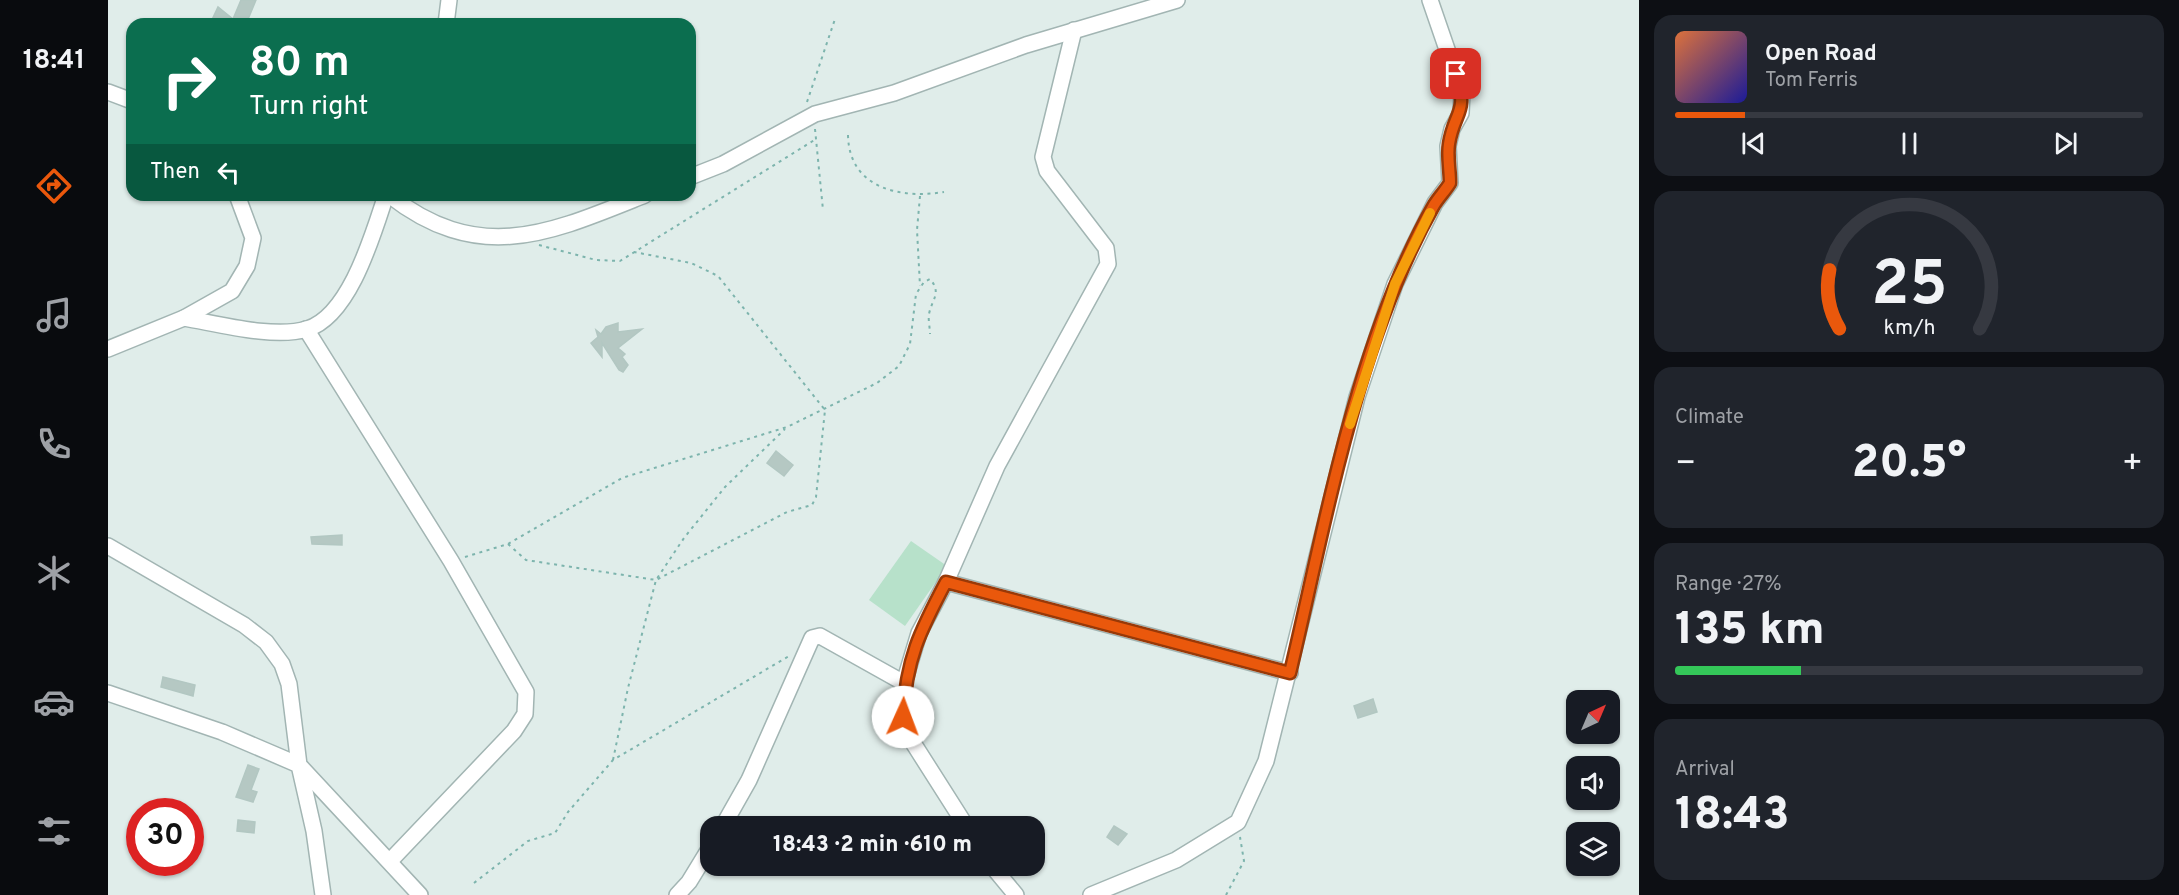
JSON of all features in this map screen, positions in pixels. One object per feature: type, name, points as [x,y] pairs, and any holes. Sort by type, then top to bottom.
[{"type":"street","points":[[447,18],[449,0]]},
{"type":"street","points":[[696,175],[723,164],[808,118],[928,82],[985,59],[1074,30],[1177,0]]},
{"type":"street","points":[[1091,895],[1176,860],[1238,822],[1266,760],[1290,673],[1357,397],[1395,284],[1435,203],[1450,183],[1448,146],[1452,129],[1461,113],[1462,93],[1430,0]]},
{"type":"street","points":[[960,816],[910,738],[903,717],[904,683],[919,633],[946,582],[997,466],[1108,264],[1106,248],[1047,171],[1043,157],[1074,30]]},
{"type":"street","points":[[108,92],[126,99]]},
{"type":"street","points":[[108,349],[184,318],[232,291],[247,266],[253,238],[239,201]]},
{"type":"street","points":[[184,318],[272,332],[306,329],[326,320],[363,266],[386,201]]},
{"type":"street","points":[[397,201],[433,224],[460,234],[483,237],[510,237],[572,225],[630,201]]},
{"type":"street","points":[[306,329],[451,561],[526,692],[525,714],[514,731],[390,861]]},
{"type":"street","points":[[110,552],[244,625],[266,642],[282,664],[289,684],[299,765],[314,831],[323,895]]},
{"type":"street","points":[[946,582],[1290,673]]},
{"type":"street","points":[[729,816],[749,780],[812,638],[820,636],[904,683]]},
{"type":"street","points":[[108,693],[222,732],[299,765],[420,895]]},
{"type":"street","points":[[677,895],[689,882],[700,864]]},
{"type":"street","points":[[1000,876],[1016,895]]},
{"type":"path","points":[[823,210],[816,139],[808,118],[835,19]]},
{"type":"path","points":[[848,135],[852,159],[862,175],[891,192],[920,196],[944,192]]},
{"type":"path","points":[[510,237],[596,260],[620,261],[816,139]]},
{"type":"path","points":[[920,196],[917,230],[921,287]]},
{"type":"path","points":[[508,543],[526,560],[656,580],[787,512],[812,505],[816,497],[825,410],[718,276],[691,263],[634,252]]},
{"type":"path","points":[[451,561],[508,543],[622,478],[787,427],[877,383],[898,366],[910,344],[911,318],[916,294],[930,279],[936,286],[937,299],[929,314],[930,334]]},
{"type":"path","points":[[613,760],[628,688],[656,580],[684,538],[725,487],[787,427]]},
{"type":"path","points":[[474,883],[528,841],[555,832],[568,812],[613,760],[729,689],[807,646]]},
{"type":"path","points":[[1226,895],[1244,861],[1238,822]]},
{"type":"green space","points":[[911,541],[947,566],[905,626],[869,600]]},
{"type":"building","points":[[241,0],[256,0],[248,18],[233,18]]},
{"type":"building","points":[[218,7],[232,18],[213,18]]},
{"type":"building","points":[[618,323],[618,332],[642,329],[618,348],[625,354],[622,357],[628,365],[623,372],[619,370],[602,343],[602,357],[591,343],[598,337],[596,330],[601,334],[606,327]]},
{"type":"building","points":[[776,451],[793,465],[784,476],[767,463]]},
{"type":"building","points":[[342,535],[342,545],[312,544],[311,537]]},
{"type":"building","points":[[163,677],[195,685],[193,696],[161,687]]},
{"type":"building","points":[[1373,699],[1377,712],[1358,718],[1354,706]]},
{"type":"building","points":[[248,765],[259,769],[251,790],[257,792],[253,802],[236,797]]},
{"type":"building","points":[[238,820],[255,822],[254,833],[237,831]]},
{"type":"building","points":[[1114,826],[1127,834],[1118,845],[1107,837]]},
{"type":"slow traffic","points":[[1350,424],[1395,284],[1430,213]]},
{"type":"route","points":[[903,717],[904,683],[919,633],[946,582],[1290,673],[1357,397],[1395,284],[1435,203],[1450,183],[1448,146],[1452,129],[1461,113],[1462,93],[1456,74]]}]
